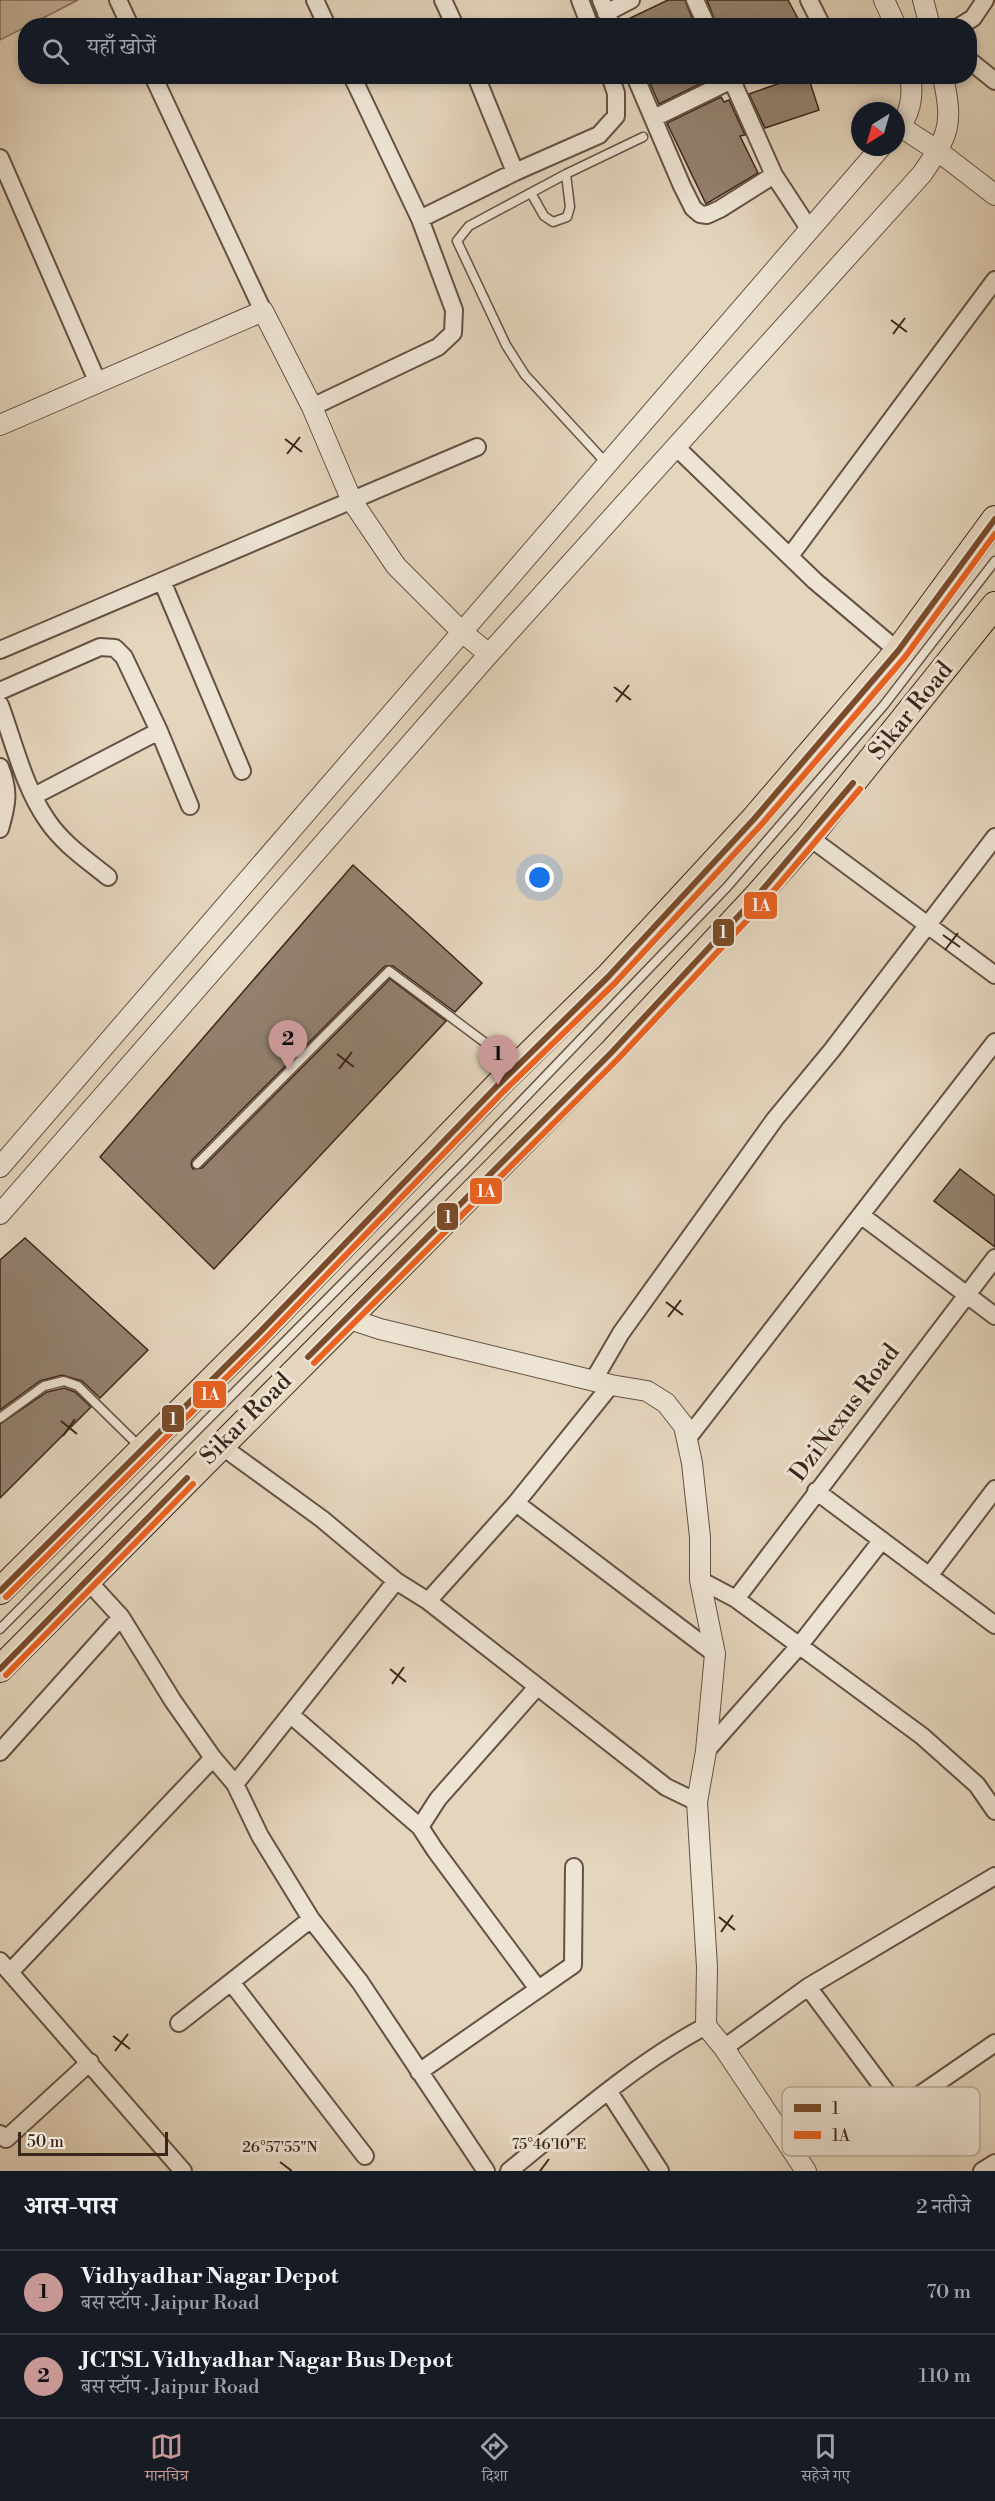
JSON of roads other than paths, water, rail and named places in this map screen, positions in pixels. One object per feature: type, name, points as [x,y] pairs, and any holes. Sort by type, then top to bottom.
[{"type":"main road","points":[[0,1591],[257,1335],[498,1085],[608,977],[754,819],[898,651],[995,519]]},
{"type":"main road","name":"Sikar Road","points":[[0,1669],[611,1053],[758,896],[993,612]]},
{"type":"street","points":[[118,0],[126,18]]},
{"type":"street","points":[[315,0],[323,18]]},
{"type":"street","points":[[443,0],[451,18]]},
{"type":"street","points":[[580,0],[587,18]]},
{"type":"street","points":[[607,13],[631,0]]},
{"type":"street","points":[[695,0],[703,18]]},
{"type":"street","points":[[809,0],[818,18]]},
{"type":"street","points":[[884,0],[892,18]]},
{"type":"street","points":[[923,0],[928,18]]},
{"type":"street","points":[[973,18],[985,0]]},
{"type":"street","points":[[977,67],[995,81]]},
{"type":"street","points":[[157,84],[263,311],[312,407],[352,501],[396,566],[462,632],[489,654]]},
{"type":"street","points":[[312,407],[438,347],[453,333],[454,310],[420,219],[356,84]]},
{"type":"street","points":[[479,84],[515,172]]},
{"type":"street","points":[[420,219],[515,172],[599,135],[616,116],[616,93],[613,84]]},
{"type":"street","points":[[639,84],[682,186],[693,207],[700,214],[707,215],[720,209],[774,175]]},
{"type":"street","points":[[654,118],[722,84]]},
{"type":"street","points":[[736,84],[774,175],[810,230]]},
{"type":"street","points":[[905,116],[913,91],[912,84]]},
{"type":"street","points":[[0,1214],[489,654],[922,174],[946,135],[950,111],[945,84]]},
{"type":"street","points":[[905,133],[938,151],[995,195]]},
{"type":"street","points":[[0,1167],[873,156]]},
{"type":"street","points":[[0,158],[98,383]]},
{"type":"street","points":[[790,556],[995,280]]},
{"type":"street","points":[[0,425],[263,311]]},
{"type":"street","points":[[0,650],[477,447]]},
{"type":"street","points":[[677,448],[790,556],[898,651]]},
{"type":"street","points":[[162,581],[242,771]]},
{"type":"street","points":[[0,691],[100,647],[115,648],[124,657],[159,731],[190,806]]},
{"type":"street","points":[[0,705],[34,796],[48,821],[69,844],[108,877]]},
{"type":"street","points":[[34,796],[159,731]]},
{"type":"street","points":[[0,767],[5,780],[8,802],[0,829]]},
{"type":"street","points":[[809,837],[995,975]]},
{"type":"street","points":[[428,1601],[516,1503],[602,1383],[621,1333],[775,1119],[832,1050],[995,837]]},
{"type":"street","points":[[687,1439],[995,1042]]},
{"type":"street","points":[[862,1216],[995,1316]]},
{"type":"street","name":"DziNexus Road","points":[[736,1599],[995,1258]]},
{"type":"street","points":[[347,1318],[381,1329],[602,1383],[647,1391],[666,1403],[684,1426],[700,1537],[700,1580],[715,1654],[706,1751],[697,1802],[707,1967],[706,2026],[724,2048],[782,2135]]},
{"type":"street","points":[[220,1445],[322,1518],[396,1581],[428,1601],[666,1787],[697,1802]]},
{"type":"street","points":[[929,1575],[995,1489]]},
{"type":"street","points":[[816,1491],[995,1625]]},
{"type":"street","points":[[516,1503],[715,1654]]},
{"type":"street","points":[[706,1751],[799,1646],[882,1540]]},
{"type":"street","points":[[700,1580],[736,1599],[922,1736],[977,1785],[995,1811]]},
{"type":"street","points":[[88,1581],[121,1617],[172,1701],[213,1758],[235,1784],[260,1836],[311,1919],[360,1982],[486,2171]]},
{"type":"street","points":[[235,1784],[396,1581]]},
{"type":"street","points":[[0,1752],[121,1617]]},
{"type":"street","points":[[420,1827],[438,1799],[537,1687]]},
{"type":"street","points":[[291,1715],[420,1827],[538,1989]]},
{"type":"street","points":[[183,2171],[6,1966],[213,1758]]},
{"type":"street","points":[[419,2072],[573,1965],[574,1867]]},
{"type":"street","points":[[724,2048],[808,1987],[995,1876]]},
{"type":"street","points":[[179,2023],[311,1919]]},
{"type":"street","points":[[231,1982],[365,2156]]},
{"type":"street","points":[[808,1987],[883,2087]]},
{"type":"street","points":[[509,2171],[609,2091],[684,2037],[706,2026]]},
{"type":"street","points":[[931,2087],[995,2043]]},
{"type":"street","points":[[0,2134],[6,2139],[90,2062]]},
{"type":"street","points":[[609,2091],[660,2171]]},
{"type":"street","points":[[796,2156],[806,2171]]},
{"type":"street","points":[[982,2171],[995,2163]]},
{"type":"lane","points":[[607,464],[525,375],[506,345],[457,242],[469,226],[566,174],[643,137]]},
{"type":"lane","points":[[531,193],[544,216],[553,222],[567,217],[570,207],[566,174]]},
{"type":"lane","points":[[0,1629],[464,1161],[727,886],[884,705],[995,561]]},
{"type":"lane","points":[[197,1164],[389,971],[518,1067]]},
{"type":"lane","points":[[0,1418],[44,1386],[64,1381],[78,1386],[142,1449]]},
{"type":"place","name":"JCTSL Vidhyadhar Nagar Bus Depot","points":[[288,1070]]},
{"type":"place","name":"Vidhyadhar Nagar Depot","points":[[498,1085]]}]
